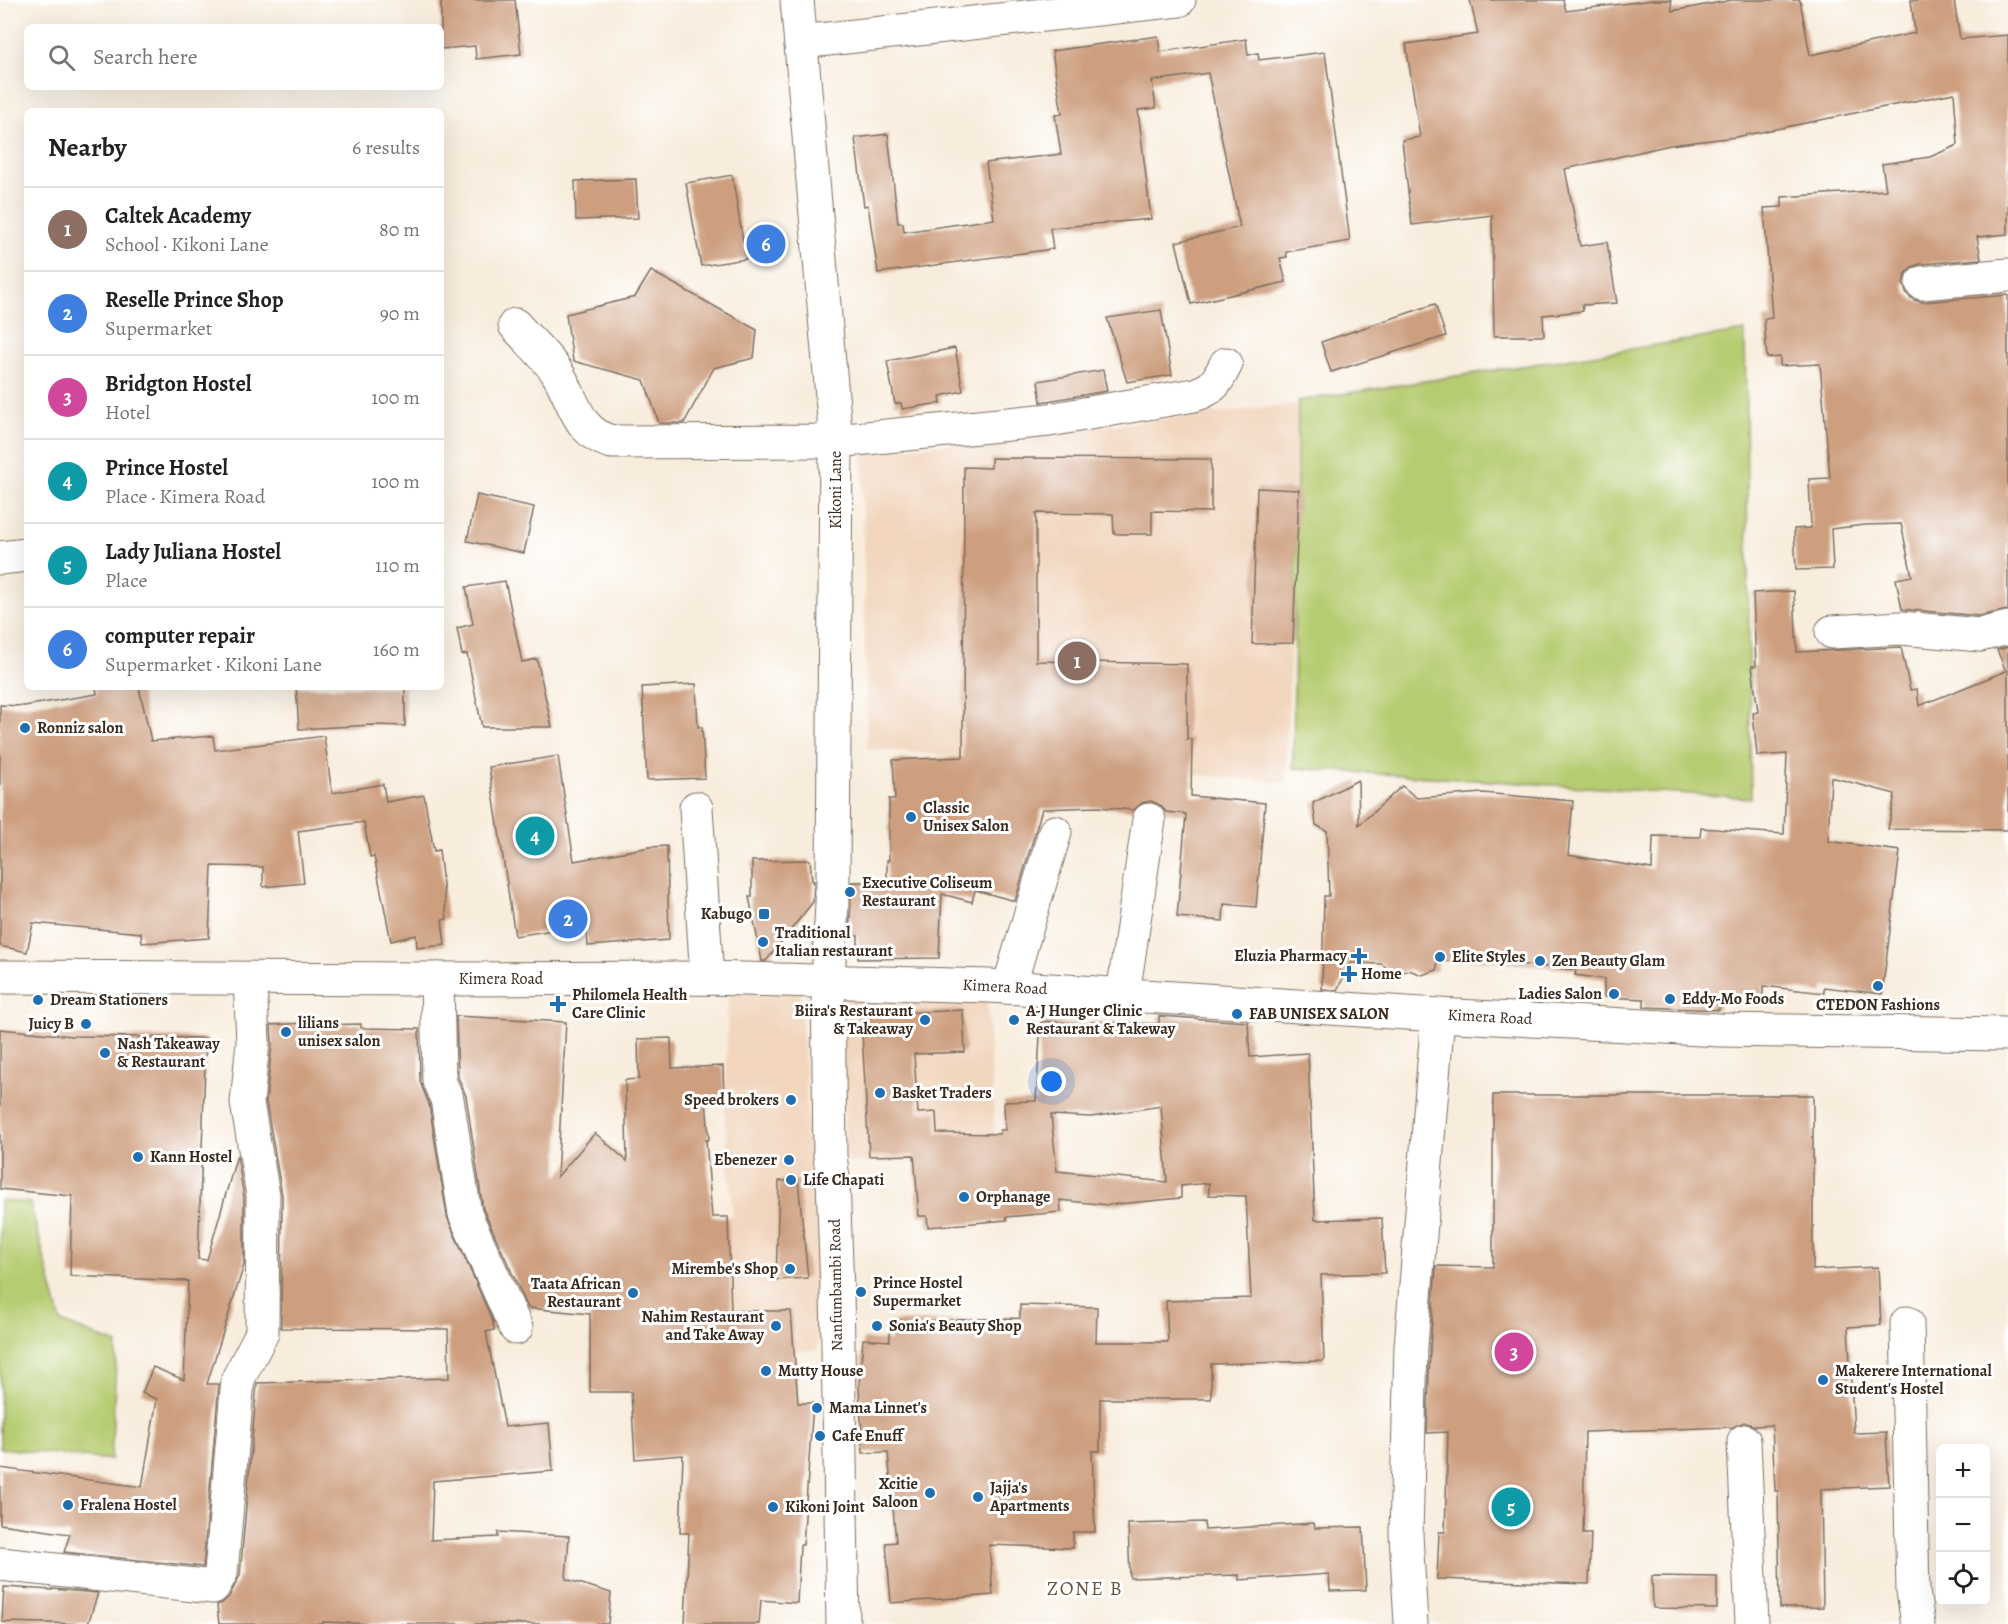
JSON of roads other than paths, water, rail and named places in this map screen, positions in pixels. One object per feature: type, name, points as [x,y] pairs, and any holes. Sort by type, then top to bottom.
[{"type":"street","name":"Kikoni Lane","points":[[797,0],[836,441],[833,871],[828,982]]},
{"type":"street","points":[[801,42],[1179,0]]},
{"type":"street","points":[[1922,282],[2008,275]]},
{"type":"street","points":[[514,325],[556,371],[586,427],[600,439],[612,442],[836,441],[1049,420],[1208,391],[1218,380],[1226,364]]},
{"type":"street","points":[[0,558],[24,555]]},
{"type":"street","points":[[1832,632],[1900,628],[1980,635],[2008,628]]},
{"type":"street","points":[[696,808],[707,978]]},
{"type":"street","points":[[1123,994],[1149,820]]},
{"type":"street","points":[[1009,987],[1055,832]]},
{"type":"street","name":"Kimera Road","points":[[0,977],[437,980],[707,978],[1009,987],[1438,1015],[1720,1030],[2008,1034]]},
{"type":"street","points":[[0,1564],[213,1587],[221,1573],[238,1379],[262,1333],[263,1195],[248,1103],[253,1042],[250,979]]},
{"type":"street","points":[[437,980],[439,1081],[447,1099],[465,1214],[516,1328]]},
{"type":"street","name":"Nanfumbambi Road","points":[[828,982],[830,1156],[833,1179],[837,1303],[843,1624]]},
{"type":"street","points":[[1411,1624],[1406,1534],[1411,1346],[1438,1015]]},
{"type":"street","points":[[1907,1323],[1913,1591],[1918,1624]]},
{"type":"street","points":[[1744,1441],[1752,1624]]},
{"type":"place","name":"computer repair","points":[[766,244]]},
{"type":"place","name":"Caltek Academy","points":[[1077,661]]},
{"type":"place","name":"Ronniz salon","points":[[25,728]]},
{"type":"place","name":"Classic Unisex Salon","points":[[911,817]]},
{"type":"place","name":"Prince Hostel","points":[[535,836]]},
{"type":"place","name":"Executive Coliseum Restaurant","points":[[850,892]]},
{"type":"place","name":"Kabugo","points":[[764,914]]},
{"type":"place","name":"Reselle Prince Shop","points":[[568,919]]},
{"type":"place","name":"Traditional Italian restaurant","points":[[763,942]]},
{"type":"place","name":"Eluzia Pharmacy","points":[[1359,956]]},
{"type":"place","name":"Elite Styles","points":[[1440,957]]},
{"type":"place","name":"Zen Beauty Glam","points":[[1540,961]]},
{"type":"place","name":"Home","points":[[1349,974]]},
{"type":"place","name":"CTEDON Fashions","points":[[1878,986]]},
{"type":"place","name":"Ladies Salon","points":[[1614,994]]},
{"type":"place","name":"Eddy-Mo Foods","points":[[1670,999]]},
{"type":"place","name":"Dream Stationers","points":[[38,1000]]},
{"type":"place","name":"Philomela Health Care Clinic","points":[[558,1004]]},
{"type":"place","name":"FAB UNISEX SALON","points":[[1237,1014]]},
{"type":"place","name":"Biira's Restaurant & Takeaway","points":[[925,1020]]},
{"type":"place","name":"A-J Hunger Clinic Restaurant & Takeway","points":[[1014,1020]]},
{"type":"place","name":"Juicy B","points":[[86,1024]]},
{"type":"place","name":"lilians unisex salon","points":[[286,1032]]},
{"type":"place","name":"Nash Takeaway & Restaurant","points":[[105,1053]]},
{"type":"place","name":"Basket Traders","points":[[880,1093]]},
{"type":"place","name":"Speed brokers","points":[[791,1100]]},
{"type":"place","name":"Kann Hostel","points":[[138,1157]]},
{"type":"place","name":"Ebenezer","points":[[789,1160]]},
{"type":"place","name":"Life Chapati","points":[[791,1180]]},
{"type":"place","name":"Orphanage","points":[[964,1197]]},
{"type":"place","name":"Mirembe's Shop","points":[[790,1269]]},
{"type":"place","name":"Prince Hostel Supermarket","points":[[861,1292]]},
{"type":"place","name":"Taata African Restaurant","points":[[633,1293]]},
{"type":"place","name":"Nahim Restaurant and Take Away","points":[[776,1326]]},
{"type":"place","name":"Sonia's Beauty Shop","points":[[877,1326]]},
{"type":"place","name":"Bridgton Hostel","points":[[1514,1352]]},
{"type":"place","name":"Mutty House","points":[[766,1371]]},
{"type":"place","name":"Makerere International Student's Hostel","points":[[1823,1380]]},
{"type":"place","name":"Mama Linnet's","points":[[817,1408]]},
{"type":"place","name":"Cafe Enuff","points":[[820,1436]]},
{"type":"place","name":"Xcitie Saloon","points":[[930,1493]]},
{"type":"place","name":"Jajja's Apartments","points":[[978,1497]]},
{"type":"place","name":"Fralena Hostel","points":[[68,1505]]},
{"type":"place","name":"Kikoni Joint","points":[[773,1507]]},
{"type":"place","name":"Lady Juliana Hostel","points":[[1511,1507]]},
{"type":"district","name":"ZONE B","points":[[1085,1588]]}]
